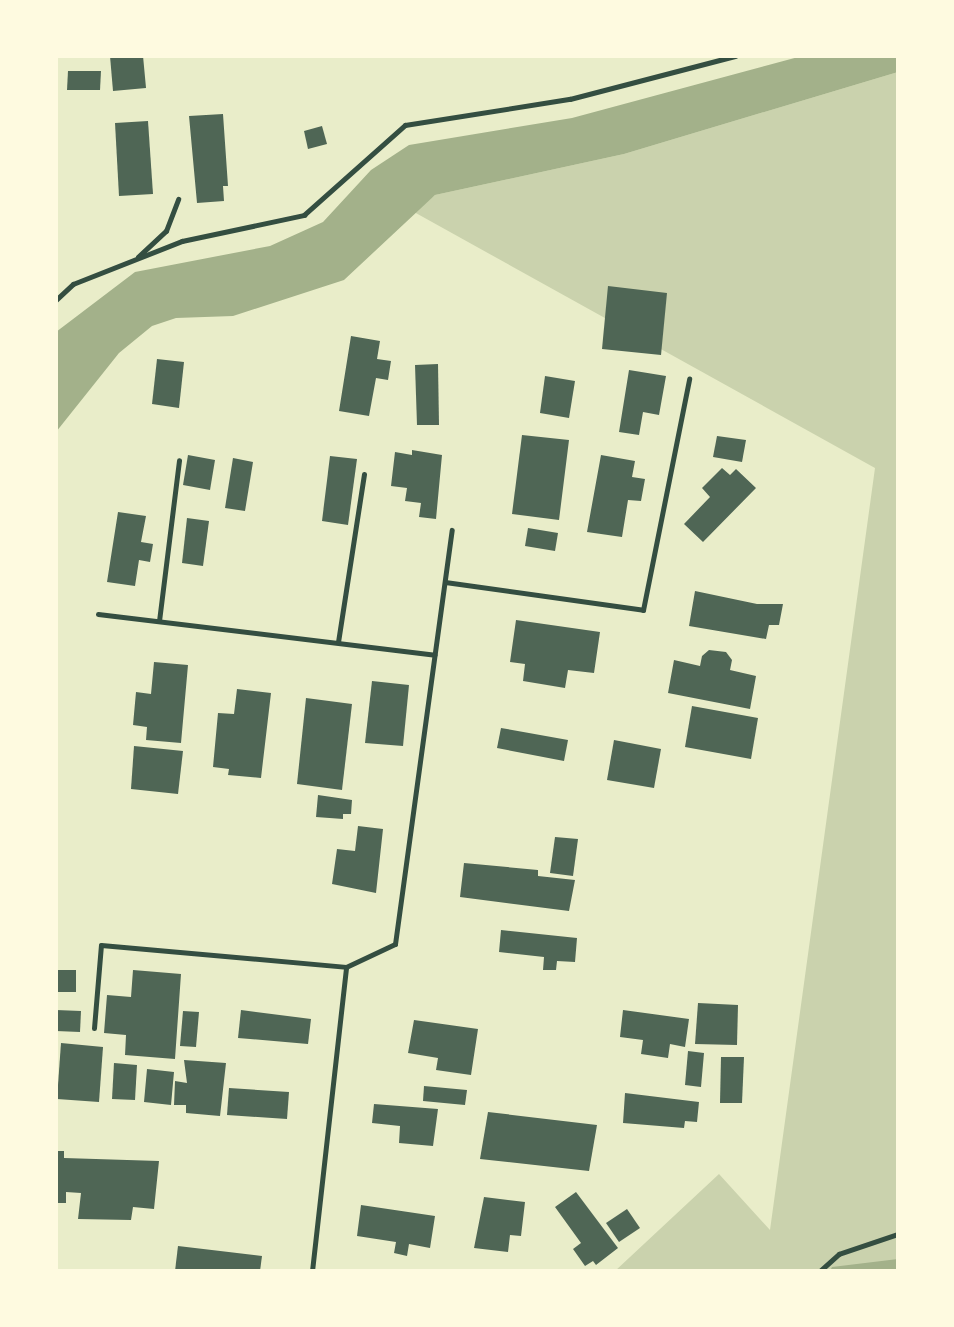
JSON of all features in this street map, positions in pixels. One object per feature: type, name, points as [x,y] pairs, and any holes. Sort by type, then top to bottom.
[{"type":"lane","points":[[445,582],[643,610],[689,379]]},
{"type":"lane","points":[[159,621],[178,460]]},
{"type":"lane","points":[[338,642],[364,474]]},
{"type":"lane","points":[[94,1028],[101,945],[346,967],[395,944],[452,530]]},
{"type":"lane","points":[[97,614],[435,655]]},
{"type":"lane","points":[[312,1271],[346,967]]},
{"type":"path","points":[[56,300],[73,284],[182,241],[304,215],[405,125],[570,99],[735,56]]},
{"type":"path","points":[[136,259],[166,231],[178,199]]},
{"type":"path","points":[[820,1271],[839,1254],[898,1234]]},
{"type":"shaded area","points":[[802,56],[898,56],[898,72],[624,154],[435,195],[344,280],[233,316],[176,318],[152,326],[119,353],[56,432],[56,332],[135,272],[270,246],[323,222],[371,170],[409,145],[572,118]]},
{"type":"shaded area","points":[[898,72],[898,1271],[615,1271],[719,1174],[770,1230],[875,468],[414,212],[435,195],[624,154]]},
{"type":"shaded area","points":[[898,1259],[898,1271],[830,1271],[832,1267]]},
{"type":"building","points":[[110,56],[143,56],[146,88],[113,91]]},
{"type":"building","points":[[68,71],[101,71],[100,90],[67,90]]},
{"type":"building","points":[[223,114],[228,186],[223,186],[224,201],[197,203],[189,116]]},
{"type":"building","points":[[148,121],[153,194],[119,196],[115,123]]},
{"type":"building","points":[[322,126],[327,144],[308,149],[304,131]]},
{"type":"building","points":[[608,286],[667,293],[661,355],[602,349]]},
{"type":"building","points":[[351,336],[380,341],[377,359],[391,361],[388,380],[376,378],[369,416],[339,411]]},
{"type":"building","points":[[157,359],[184,362],[179,408],[152,404]]},
{"type":"building","points":[[438,364],[439,425],[417,425],[415,365]]},
{"type":"building","points":[[629,370],[666,376],[659,415],[643,412],[639,435],[619,432]]},
{"type":"building","points":[[545,376],[575,381],[569,418],[540,413]]},
{"type":"building","points":[[522,435],[569,440],[559,520],[512,514]]},
{"type":"building","points":[[717,436],[746,440],[742,462],[713,457]]},
{"type":"building","points":[[412,450],[442,455],[436,519],[419,517],[421,503],[405,501],[407,488],[391,486],[395,452],[412,455]]},
{"type":"building","points":[[188,455],[215,460],[210,490],[183,485]]},
{"type":"building","points":[[601,455],[635,461],[632,477],[645,479],[641,501],[628,500],[622,537],[587,532]]},
{"type":"building","points":[[330,456],[357,459],[348,525],[322,521]]},
{"type":"building","points":[[233,458],[253,462],[245,511],[225,508]]},
{"type":"building","points":[[722,468],[730,475],[736,469],[756,488],[703,542],[684,524],[710,497],[702,488]]},
{"type":"building","points":[[118,512],[146,516],[141,542],[153,544],[150,562],[139,560],[135,586],[107,582]]},
{"type":"building","points":[[187,518],[209,521],[203,566],[182,563]]},
{"type":"building","points":[[528,528],[558,533],[555,551],[525,546]]},
{"type":"building","points":[[695,591],[757,604],[783,604],[779,625],[769,625],[766,639],[689,626]]},
{"type":"building","points":[[516,620],[600,632],[594,673],[568,670],[565,688],[523,681],[525,664],[510,662]]},
{"type":"building","points":[[709,650],[726,652],[732,660],[730,670],[756,676],[750,709],[668,693],[674,660],[700,666],[702,656]]},
{"type":"building","points":[[154,662],[188,665],[181,743],[146,740],[147,727],[133,725],[136,692],[151,694]]},
{"type":"building","points":[[372,681],[409,685],[403,746],[365,743]]},
{"type":"building","points":[[237,689],[271,693],[261,778],[228,775],[229,769],[213,767],[218,713],[234,714]]},
{"type":"building","points":[[306,698],[352,704],[342,790],[297,784]]},
{"type":"building","points":[[692,706],[758,718],[751,759],[685,747]]},
{"type":"building","points":[[501,728],[568,740],[564,761],[497,748]]},
{"type":"building","points":[[614,740],[661,749],[654,788],[607,780]]},
{"type":"building","points":[[134,746],[183,751],[178,794],[131,789]]},
{"type":"building","points":[[318,795],[352,800],[351,814],[343,814],[343,819],[316,817]]},
{"type":"building","points":[[358,826],[383,829],[376,893],[332,884],[337,849],[355,851]]},
{"type":"building","points":[[555,837],[578,839],[573,876],[550,873]]},
{"type":"building","points":[[464,863],[538,870],[538,876],[575,880],[569,911],[460,897]]},
{"type":"building","points":[[501,930],[577,938],[575,962],[557,961],[556,970],[543,970],[544,957],[499,952]]},
{"type":"building","points":[[56,970],[76,970],[76,992],[56,992]]},
{"type":"building","points":[[133,970],[181,974],[175,1059],[125,1055],[126,1035],[104,1033],[107,995],[131,997]]},
{"type":"building","points":[[698,1003],[738,1005],[737,1045],[695,1044]]},
{"type":"building","points":[[56,1010],[81,1011],[80,1032],[56,1031]]},
{"type":"building","points":[[241,1010],[311,1019],[308,1044],[238,1038]]},
{"type":"building","points":[[623,1010],[689,1019],[685,1047],[670,1044],[668,1058],[641,1054],[643,1040],[620,1037]]},
{"type":"building","points":[[183,1011],[199,1012],[196,1047],[180,1046]]},
{"type":"building","points":[[414,1020],[478,1029],[471,1075],[436,1070],[438,1058],[408,1053]]},
{"type":"building","points":[[61,1043],[103,1047],[99,1102],[57,1099]]},
{"type":"building","points":[[688,1051],[704,1053],[701,1087],[685,1085]]},
{"type":"building","points":[[721,1057],[744,1057],[742,1103],[720,1103]]},
{"type":"building","points":[[184,1060],[226,1063],[220,1116],[186,1113],[186,1105],[174,1105],[175,1081],[187,1083]]},
{"type":"building","points":[[114,1063],[137,1065],[135,1100],[112,1099]]},
{"type":"building","points":[[147,1069],[174,1072],[171,1105],[144,1102]]},
{"type":"building","points":[[424,1086],[467,1090],[465,1105],[423,1101]]},
{"type":"building","points":[[229,1088],[289,1092],[287,1119],[227,1115]]},
{"type":"building","points":[[625,1093],[699,1102],[697,1122],[685,1121],[684,1128],[623,1123]]},
{"type":"building","points":[[374,1104],[438,1109],[433,1146],[399,1143],[400,1126],[372,1123]]},
{"type":"building","points":[[488,1112],[597,1125],[589,1171],[480,1159]]},
{"type":"building","points":[[56,1151],[64,1151],[64,1158],[159,1161],[154,1209],[133,1207],[131,1220],[78,1219],[81,1193],[66,1192],[66,1203],[56,1203]]},
{"type":"building","points":[[576,1192],[618,1248],[596,1265],[593,1261],[585,1266],[573,1249],[581,1243],[555,1207]]},
{"type":"building","points":[[484,1197],[525,1202],[521,1236],[510,1235],[508,1252],[474,1248]]},
{"type":"building","points":[[361,1205],[435,1216],[430,1248],[409,1244],[407,1256],[394,1253],[396,1242],[357,1236]]},
{"type":"building","points":[[627,1209],[640,1228],[619,1242],[606,1223]]},
{"type":"building","points":[[178,1246],[262,1256],[260,1271],[175,1271]]}]
